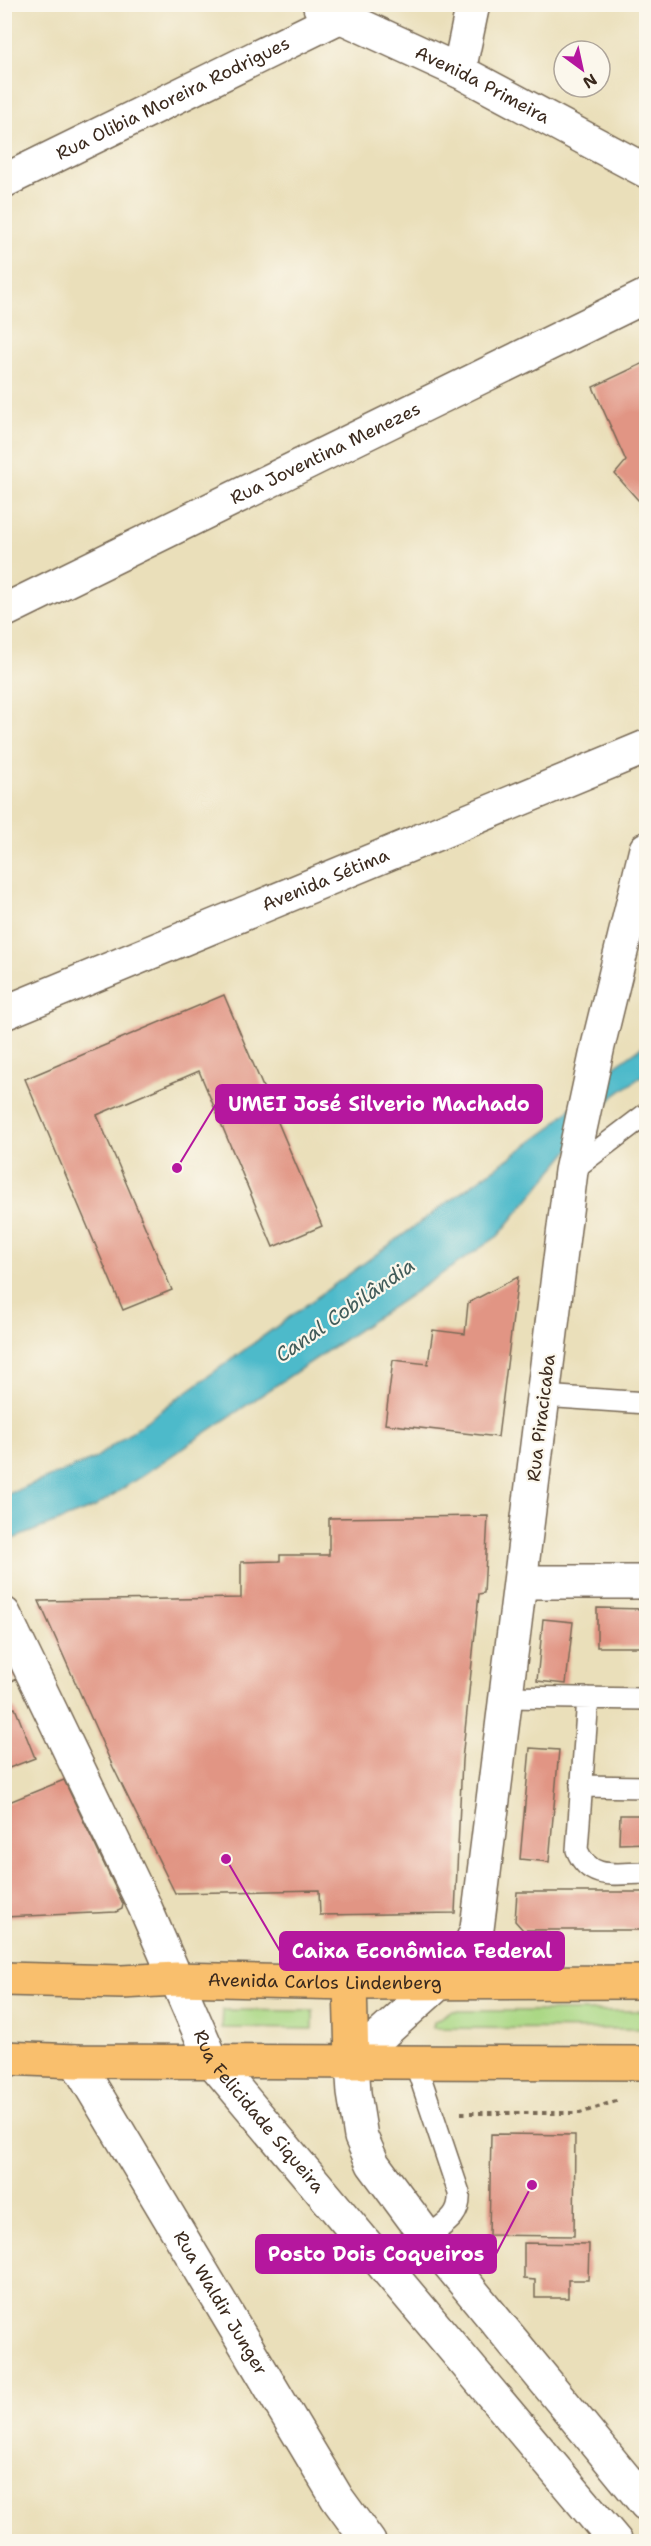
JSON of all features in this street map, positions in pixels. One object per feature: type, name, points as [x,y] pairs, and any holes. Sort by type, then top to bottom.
[{"type":"main road","name":"Avenida Carlos Lindenberg","points":[[4,1979],[122,1982],[176,1979],[350,1983],[646,1982]]},
{"type":"main road","points":[[350,1983],[352,2061]]},
{"type":"main road","points":[[4,2058],[76,2061],[646,2063]]},
{"type":"street","points":[[459,71],[473,4]]},
{"type":"street","name":"Avenida Primeira","points":[[328,10],[459,71],[646,171]]},
{"type":"street","name":"Rua Olibia Moreira Rodrigues","points":[[4,181],[328,10]]},
{"type":"street","name":"Rua Joventina Menezes","points":[[4,611],[646,296]]},
{"type":"street","name":"Avenida Sétima","points":[[4,1013],[646,747]]},
{"type":"street","name":"Rua Piracicaba","points":[[442,1982],[466,1956],[477,1929],[572,1164],[646,849]]},
{"type":"street","points":[[521,1582],[646,1582]]},
{"type":"street","name":"Rua Felicidade Siqueira","points":[[4,1614],[144,1905],[212,2061],[616,2541]]},
{"type":"street","points":[[442,1982],[352,2061],[361,2137],[373,2164],[427,2237],[646,2504]]},
{"type":"street","name":"Rua Waldir Junger","points":[[76,2061],[337,2498],[369,2541]]},
{"type":"lane","points":[[572,1164],[646,1114]]},
{"type":"lane","points":[[543,1396],[646,1402]]},
{"type":"lane","points":[[507,1697],[646,1699]]},
{"type":"lane","points":[[588,1698],[576,1839],[581,1861],[596,1873],[646,1873]]},
{"type":"lane","points":[[581,1786],[646,1787]]},
{"type":"lane","points":[[416,2062],[459,2193],[460,2206],[452,2218],[427,2237]]},
{"type":"green space","points":[[223,2010],[313,2011],[313,2029],[222,2028]]},
{"type":"green space","points":[[451,2011],[646,2011],[646,2029],[433,2028],[434,2022]]},
{"type":"water","name":"Canal Cobilândia","points":[[646,1044],[646,1073],[614,1096],[498,1236],[95,1507],[5,1542],[5,1495],[94,1459],[549,1129],[615,1066]]},
{"type":"building","points":[[646,362],[646,505],[638,500],[615,474],[626,461],[593,387]]},
{"type":"building","points":[[224,995],[322,1226],[273,1247],[199,1071],[97,1115],[172,1290],[123,1310],[25,1079]]},
{"type":"building","points":[[518,1277],[498,1437],[385,1424],[393,1360],[428,1364],[433,1330],[465,1334],[468,1303]]},
{"type":"building","points":[[488,1516],[484,1593],[479,1594],[462,1760],[455,1913],[320,1915],[319,1890],[175,1893],[113,1767],[39,1601],[241,1598],[241,1562],[280,1561],[280,1555],[329,1555],[329,1518]]},
{"type":"building","points":[[597,1608],[646,1609],[646,1647],[597,1647]]},
{"type":"building","points":[[543,1619],[573,1622],[566,1684],[537,1681]]},
{"type":"building","points":[[4,1646],[22,1676],[4,1685]]},
{"type":"building","points":[[15,1708],[35,1758],[4,1770],[4,1712]]},
{"type":"building","points":[[530,1748],[559,1750],[549,1862],[520,1859]]},
{"type":"building","points":[[64,1780],[123,1904],[122,1909],[116,1912],[4,1917],[4,1804]]},
{"type":"building","points":[[620,1815],[646,1815],[646,1843],[619,1844]]},
{"type":"building","points":[[517,1892],[646,1892],[646,1930],[523,1930],[515,1921]]},
{"type":"building","points":[[491,2134],[575,2135],[574,2236],[489,2235]]},
{"type":"building","points":[[524,2243],[589,2244],[588,2280],[568,2280],[568,2298],[535,2298],[535,2280],[524,2279]]},
{"type":"place","name":"UMEI José Silverio Machado","points":[[177,1168]]},
{"type":"place","name":"Caixa Econômica Federal","points":[[226,1859]]},
{"type":"place","name":"Posto Dois Coqueiros","points":[[532,2185]]}]
